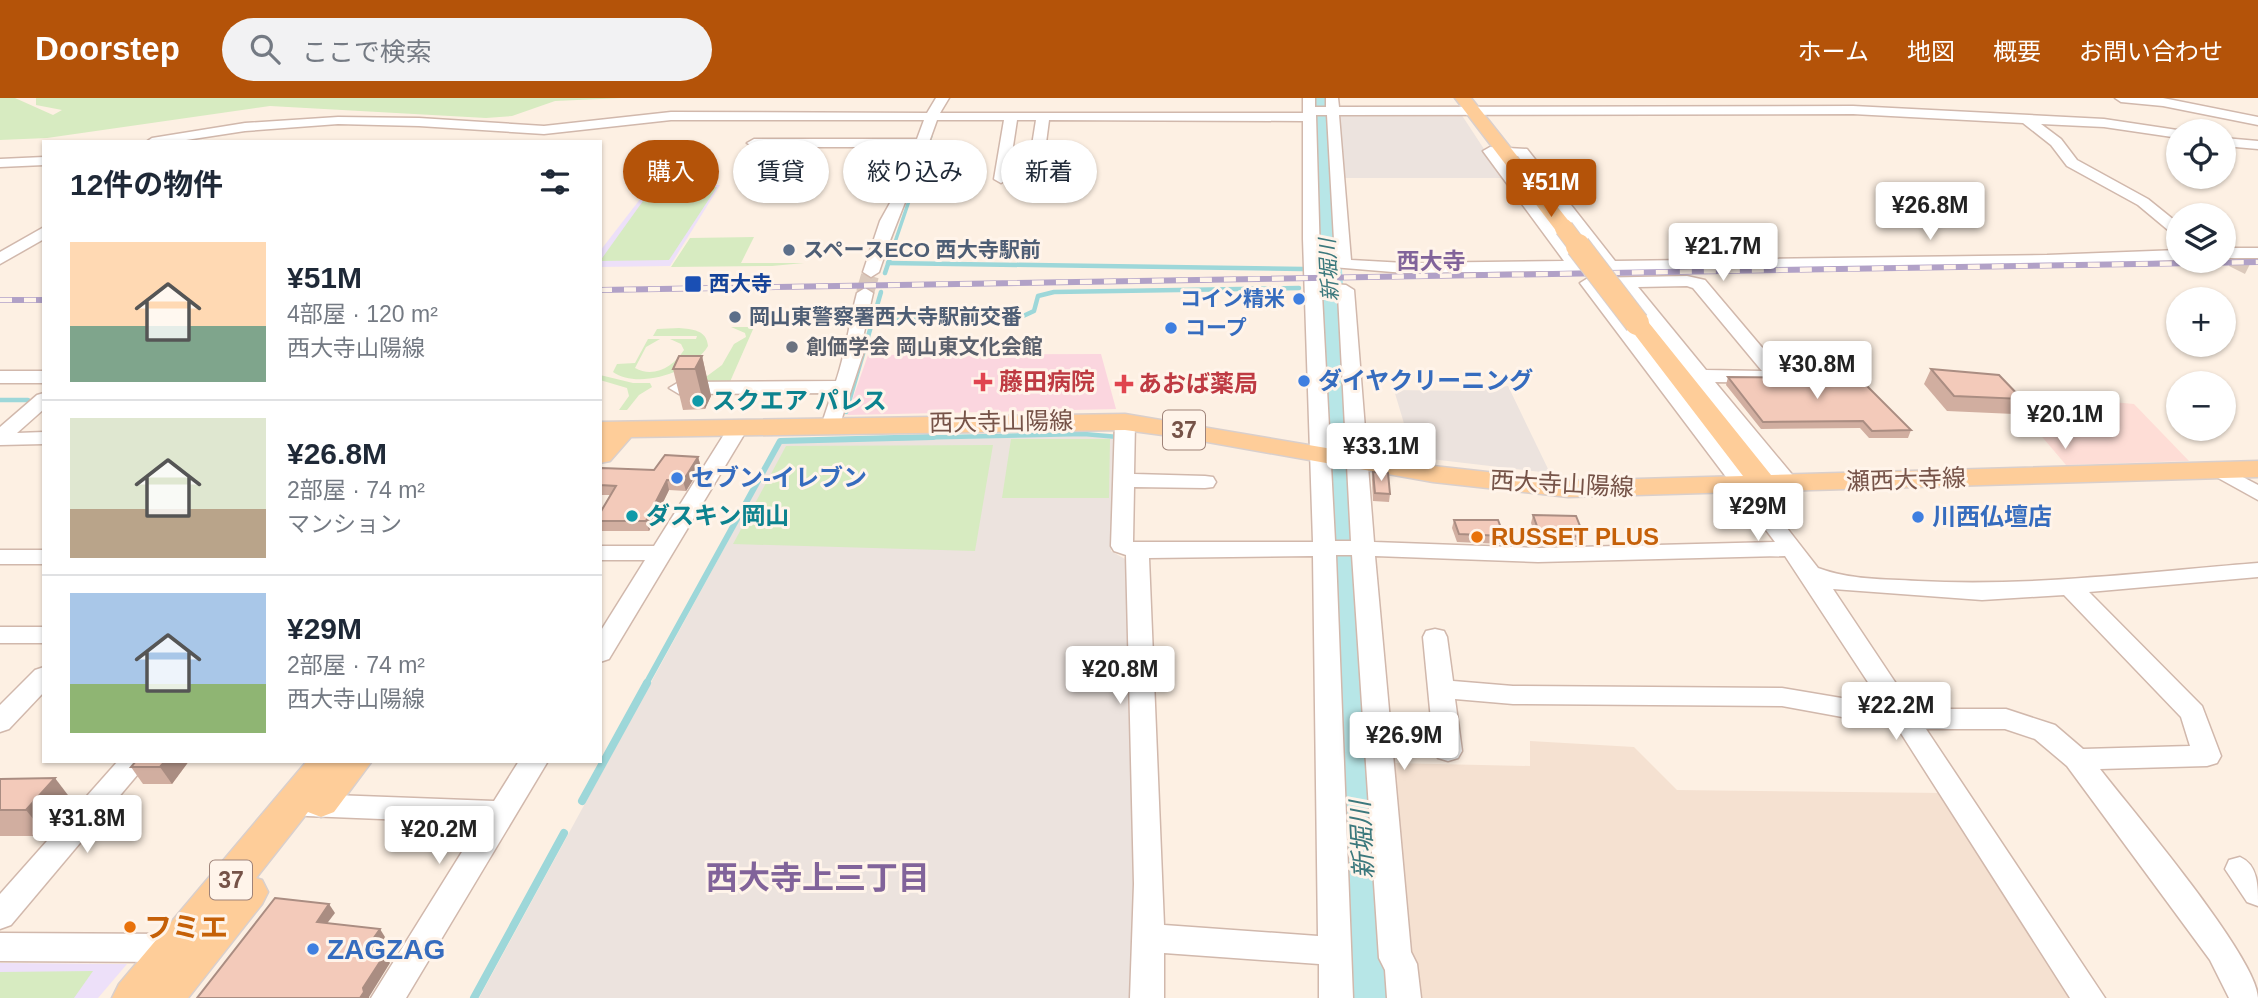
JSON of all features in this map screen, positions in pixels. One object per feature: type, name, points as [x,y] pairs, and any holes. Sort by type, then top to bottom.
[{"type":"main road","points":[[1468,104],[1764,484]]},
{"type":"main road","name":"西大寺山陽線","points":[[602,452],[612,429],[1125,422],[1485,481],[1568,489],[1764,484]]},
{"type":"main road","name":"瀬西大寺線","points":[[1764,484],[2258,469]]},
{"type":"main road","name":"37","points":[[305,805],[327,763]]},
{"type":"main road","name":"37","points":[[134,998],[175,972],[305,805],[352,763]]},
{"type":"street","points":[[923,140],[936,105],[943,98]]},
{"type":"street","points":[[1729,98],[1752,111]]},
{"type":"street","points":[[1801,98],[1817,110]]},
{"type":"street","points":[[2119,98],[2163,102],[2258,121]]},
{"type":"street","points":[[2119,98],[2162,130]]},
{"type":"street","points":[[168,140],[320,119],[560,130],[660,116],[1321,120],[1468,104],[1752,111],[1853,110],[2104,123],[2166,131]]},
{"type":"street","points":[[1007,140],[1011,117]]},
{"type":"street","points":[[1040,140],[1043,117]]},
{"type":"street","points":[[1321,120],[1341,262]]},
{"type":"street","points":[[1321,120],[1315,250],[1326,549],[1336,998]]},
{"type":"street","points":[[2028,120],[2056,142],[2072,163],[2143,202],[2166,221]]},
{"type":"street","points":[[2236,143],[2258,145]]},
{"type":"street","points":[[1575,265],[1490,151],[1522,152],[1610,265]]},
{"type":"street","points":[[833,156],[843,155]]},
{"type":"street","points":[[0,163],[42,161]]},
{"type":"street","points":[[871,272],[888,221],[898,203]]},
{"type":"street","points":[[0,259],[42,233]]},
{"type":"street","points":[[1315,250],[1338,240]]},
{"type":"street","points":[[1315,250],[1341,262],[1366,268],[2047,260],[2166,255]]},
{"type":"street","points":[[2236,258],[2255,263]]},
{"type":"street","points":[[1764,484],[1588,283],[1687,281],[1699,284],[1777,377]]},
{"type":"street","points":[[1625,282],[1701,376],[1764,484],[1790,549],[1810,573],[2088,998]]},
{"type":"street","points":[[1317,289],[1346,290],[1359,460],[1360,549],[1395,958],[1401,964],[1404,998]]},
{"type":"street","points":[[831,426],[855,351],[853,342],[865,293]]},
{"type":"street","points":[[1319,328],[1348,329]]},
{"type":"street","points":[[1701,376],[1813,377]]},
{"type":"street","points":[[0,377],[42,377]]},
{"type":"street","points":[[679,388],[844,387]]},
{"type":"street","points":[[0,438],[42,401]]},
{"type":"street","points":[[1125,422],[1122,546],[1137,551],[1360,549],[1538,555],[1790,549]]},
{"type":"street","points":[[602,650],[738,428]]},
{"type":"street","points":[[0,438],[42,438]]},
{"type":"street","points":[[2218,470],[2258,494]]},
{"type":"street","points":[[1123,480],[1205,482]]},
{"type":"street","points":[[1137,551],[1147,816],[1147,998]]},
{"type":"street","points":[[602,553],[662,553]]},
{"type":"street","points":[[0,557],[42,557]]},
{"type":"street","points":[[1810,573],[1834,582],[1982,592],[2258,570]]},
{"type":"street","points":[[2070,587],[2193,713],[2207,756],[2077,759]]},
{"type":"street","points":[[0,635],[42,635]]},
{"type":"street","points":[[1435,637],[1448,751]]},
{"type":"street","points":[[0,722],[42,678]]},
{"type":"street","points":[[1441,689],[1513,695],[1782,697],[1905,719],[2006,719],[2045,732],[2077,759],[2221,950],[2246,998]]},
{"type":"street","points":[[0,916],[133,763]]},
{"type":"street","points":[[388,998],[533,763]]},
{"type":"street","points":[[305,805],[502,813]]},
{"type":"street","points":[[1148,938],[1334,951]]},
{"type":"street","points":[[0,947],[175,972]]},
{"type":"shaded area","points":[[1338,114],[1461,114],[1503,178],[1345,178]]},
{"type":"shaded area","points":[[637,203],[709,203],[670,266],[602,267],[602,248]]},
{"type":"shaded area","name":"藤田病院","points":[[1101,354],[1116,409],[847,415],[868,355]]},
{"type":"shaded area","points":[[1508,386],[1550,473],[1414,457],[1394,390],[1470,391]]},
{"type":"shaded area","points":[[2004,392],[2134,404],[2166,437],[2166,441],[2170,441],[2189,461],[2066,465]]},
{"type":"shaded area","points":[[1114,436],[1111,551],[1125,559],[1135,824],[1132,998],[479,998],[782,442]]},
{"type":"shaded area","points":[[1530,741],[1634,747],[1677,790],[1944,793],[2072,998],[1413,998],[1392,763],[1530,766]]},
{"type":"shaded area","points":[[0,963],[127,964],[98,998],[0,998]]},
{"type":"green space","points":[[0,98],[15,98],[53,115],[62,110],[36,105],[36,98],[622,98],[555,101],[512,116],[486,118],[270,106],[47,138],[0,140]]},
{"type":"green space","points":[[642,203],[706,203],[669,260],[602,261]]},
{"type":"green space","points":[[754,237],[741,263],[804,263],[671,267],[690,238]]},
{"type":"green space","points":[[731,327],[754,327],[729,384],[695,385],[722,365],[734,344],[746,337],[745,333]]},
{"type":"green space","points":[[657,329],[698,331],[707,341],[708,346],[690,364],[664,376],[650,379],[624,377],[613,372],[617,364],[635,363],[648,339],[660,339],[646,347],[635,368],[649,372],[669,366],[684,350],[681,344],[670,339],[696,339],[697,336],[653,336]]},
{"type":"green space","points":[[602,375],[633,383],[650,383],[652,387],[639,395],[627,410],[619,410],[629,396],[627,388],[602,381]]},
{"type":"green space","points":[[1011,439],[1110,439],[1109,498],[1002,498]]},
{"type":"green space","points":[[993,445],[975,551],[733,544],[786,446]]},
{"type":"green space","points":[[93,971],[74,998],[0,998],[0,972]]},
{"type":"building","points":[[679,356],[702,356],[695,369],[673,369]]},
{"type":"building","points":[[1931,369],[1999,375],[2022,399],[1954,396]]},
{"type":"building","points":[[1821,375],[1856,375],[1911,430],[1872,431],[1863,421],[1763,422],[1728,377],[1816,378]]},
{"type":"building","points":[[665,455],[698,457],[683,481],[667,480],[646,521],[602,521],[602,510],[616,486],[602,485],[602,468],[654,470]]},
{"type":"building","points":[[1373,472],[1388,473],[1390,494],[1375,493]]},
{"type":"building","points":[[1533,515],[1576,516],[1584,536],[1541,537]]},
{"type":"building","points":[[1454,520],[1498,520],[1504,536],[1459,534]]},
{"type":"building","points":[[134,763],[163,763],[160,767],[131,767]]},
{"type":"building","points":[[55,778],[26,810],[0,810],[0,779]]},
{"type":"building","name":"ZAGZAG","points":[[275,898],[329,904],[317,922],[380,929],[364,952],[385,954],[363,988],[364,992],[360,998],[197,998]]},
{"type":"waterway","name":"新堀川","points":[[1320,98],[1339,442]]},
{"type":"waterway","points":[[893,248],[931,136]]},
{"type":"waterway","points":[[888,263],[894,246]]},
{"type":"waterway","points":[[885,273],[888,263]]},
{"type":"waterway","points":[[888,263],[1303,269]]},
{"type":"waterway","name":"新堀川","points":[[1322,270],[1330,270]]},
{"type":"waterway","points":[[874,320],[1021,317],[1034,311],[1038,296],[1054,292],[1299,288]]},
{"type":"waterway","points":[[846,412],[881,292]]},
{"type":"waterway","points":[[0,400],[28,400]]},
{"type":"waterway","points":[[857,439],[1084,434],[1118,437]]},
{"type":"waterway","points":[[646,684],[780,441],[933,437]]},
{"type":"waterway","name":"新堀川","points":[[1340,473],[1371,998]]},
{"type":"waterway","points":[[582,801],[647,683]]},
{"type":"waterway","points":[[474,998],[564,833]]},
{"type":"tunnel","points":[[2236,260],[2249,266]]},
{"type":"tunnel","points":[[865,293],[871,272]]},
{"type":"railway","points":[[602,290],[2258,262]]},
{"type":"railway","points":[[0,300],[42,300]]},
{"type":"place","name":"スペースECO 西大寺駅前","points":[[789,250]]},
{"type":"place","name":"西大寺","points":[[693,284]]},
{"type":"place","name":"コイン精米","points":[[1299,299]]},
{"type":"place","name":"岡山東警察署西大寺駅前交番","points":[[735,317]]},
{"type":"place","name":"コープ","points":[[1171,328]]},
{"type":"place","name":"創価学会 岡山東文化会館","points":[[792,347]]},
{"type":"place","name":"ダイヤクリーニング","points":[[1304,381]]},
{"type":"place","name":"藤田病院","points":[[983,382]]},
{"type":"place","name":"あおば薬局","points":[[1124,384]]},
{"type":"place","name":"スクエア パレス","points":[[698,401]]},
{"type":"place","name":"セブン-イレブン","points":[[677,478]]},
{"type":"place","name":"ダスキン岡山","points":[[632,516]]},
{"type":"place","name":"川西仏壇店","points":[[1918,517]]},
{"type":"place","name":"RUSSET PLUS","points":[[1477,537]]},
{"type":"place","name":"フミエ","points":[[130,927]]},
{"type":"place","name":"ZAGZAG","points":[[313,949]]},
{"type":"district","name":"西大寺","points":[[1431,261]]},
{"type":"district","name":"西大寺上三丁目","points":[[818,878]]}]
